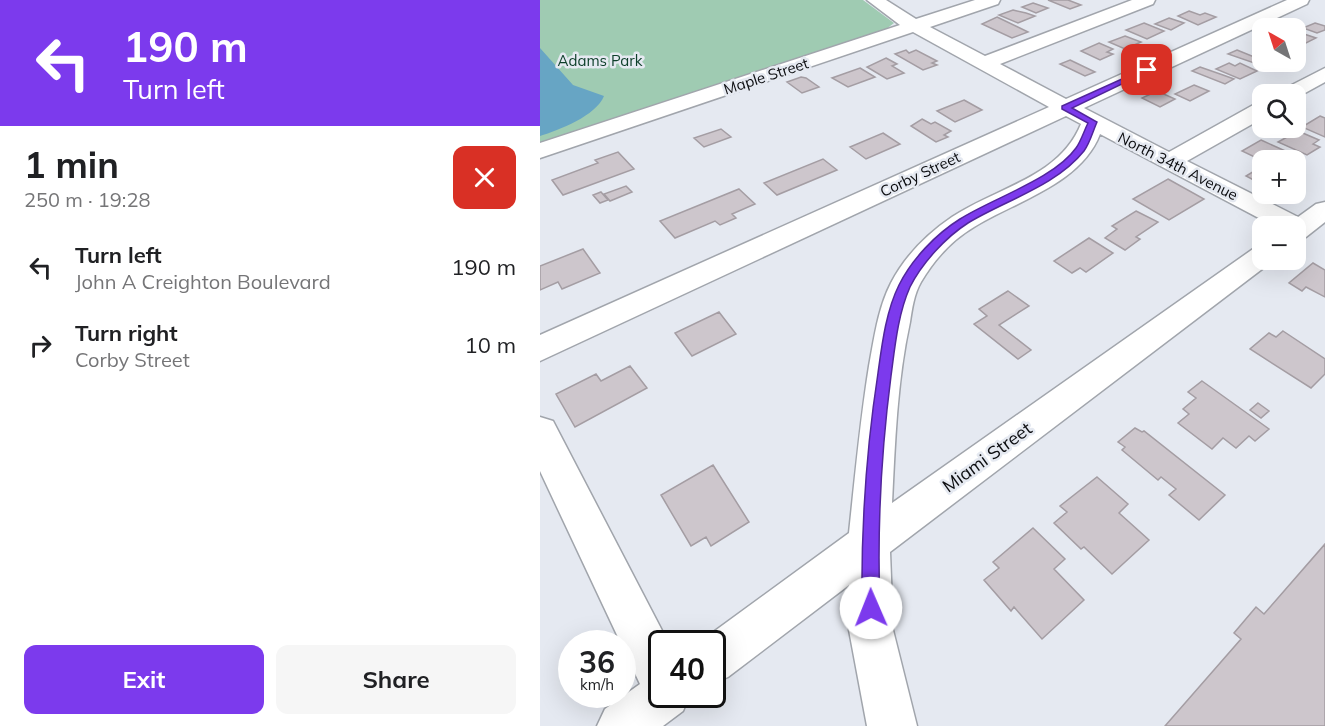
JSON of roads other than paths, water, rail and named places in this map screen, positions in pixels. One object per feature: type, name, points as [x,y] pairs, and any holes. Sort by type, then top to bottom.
[{"type":"street","name":"North 34th Avenue","points":[[875,0],[915,26],[1079,115],[1273,216]]},
{"type":"street","name":"Maple Street","points":[[540,151],[992,0]]},
{"type":"street","points":[[984,63],[1147,0]]},
{"type":"street","name":"Corby Street","points":[[540,349],[1079,115],[1301,0]]},
{"type":"street","points":[[1306,85],[1325,74]]},
{"type":"street","points":[[892,726],[871,630],[869,543],[878,421],[889,343],[899,301],[905,284],[924,256],[963,222],[1046,178],[1068,162],[1084,145],[1079,115]]},
{"type":"street","points":[[1170,162],[1252,115]]},
{"type":"street","points":[[1306,222],[1325,210]]},
{"type":"street","name":"North 34th Avenue","points":[[1306,233],[1325,243]]},
{"type":"street","name":"Miami Street","points":[[726,651],[869,543],[1252,263]]},
{"type":"street","points":[[540,432],[648,651]]},
{"type":"street","points":[[622,726],[648,707]]},
{"type":"water","points":[[540,48],[573,85],[604,96],[600,103],[585,116],[540,136]]},
{"type":"park label","name":"Adams Park","points":[[600,60]]}]
